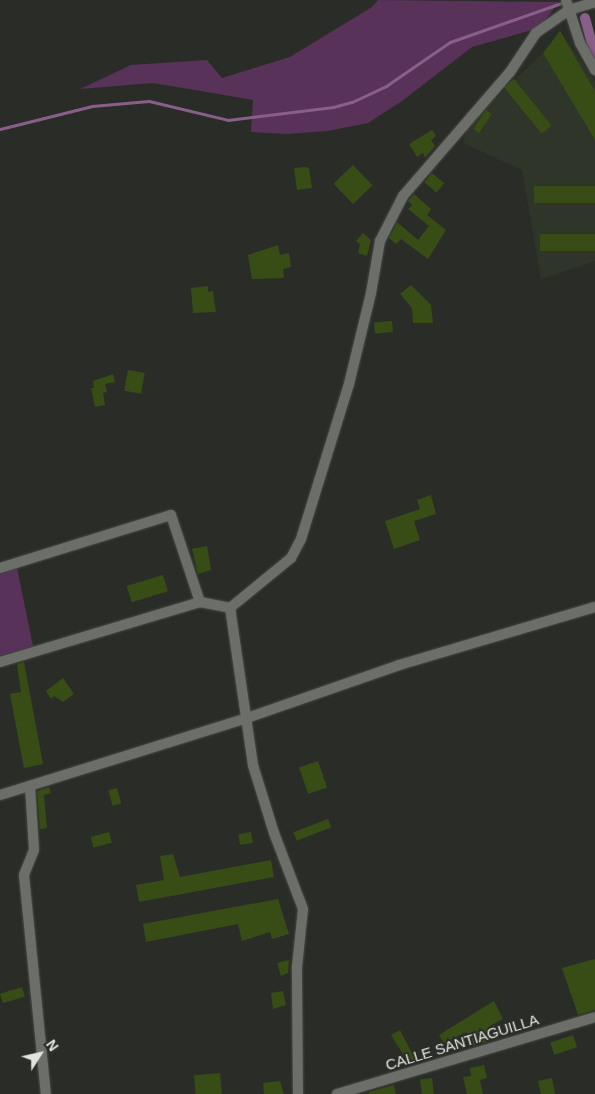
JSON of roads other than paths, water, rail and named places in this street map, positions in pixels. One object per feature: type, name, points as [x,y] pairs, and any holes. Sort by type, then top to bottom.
[{"type":"street","points":[[230,608],[254,585],[291,558],[301,540],[349,384],[371,293],[380,241],[398,204],[510,72],[536,33],[569,5],[592,2]]},
{"type":"street","points":[[569,5],[580,44],[595,70]]},
{"type":"street","points":[[0,568],[171,515],[200,602]]},
{"type":"street","points":[[0,662],[200,602],[230,608]]},
{"type":"street","points":[[0,795],[247,718],[399,665],[595,607]]},
{"type":"street","points":[[230,608],[256,774],[303,909],[298,967],[298,1094]]},
{"type":"street","points":[[30,786],[34,850],[24,875],[46,1094]]},
{"type":"street","name":"CALLE SANTIAGUILLA","points":[[337,1094],[595,1017]]},
{"type":"waterway","points":[[0,129],[92,106],[149,101],[228,120],[333,107],[352,102],[386,86],[450,42],[564,2]]},
{"type":"waterway","points":[[585,18],[595,55]]}]
